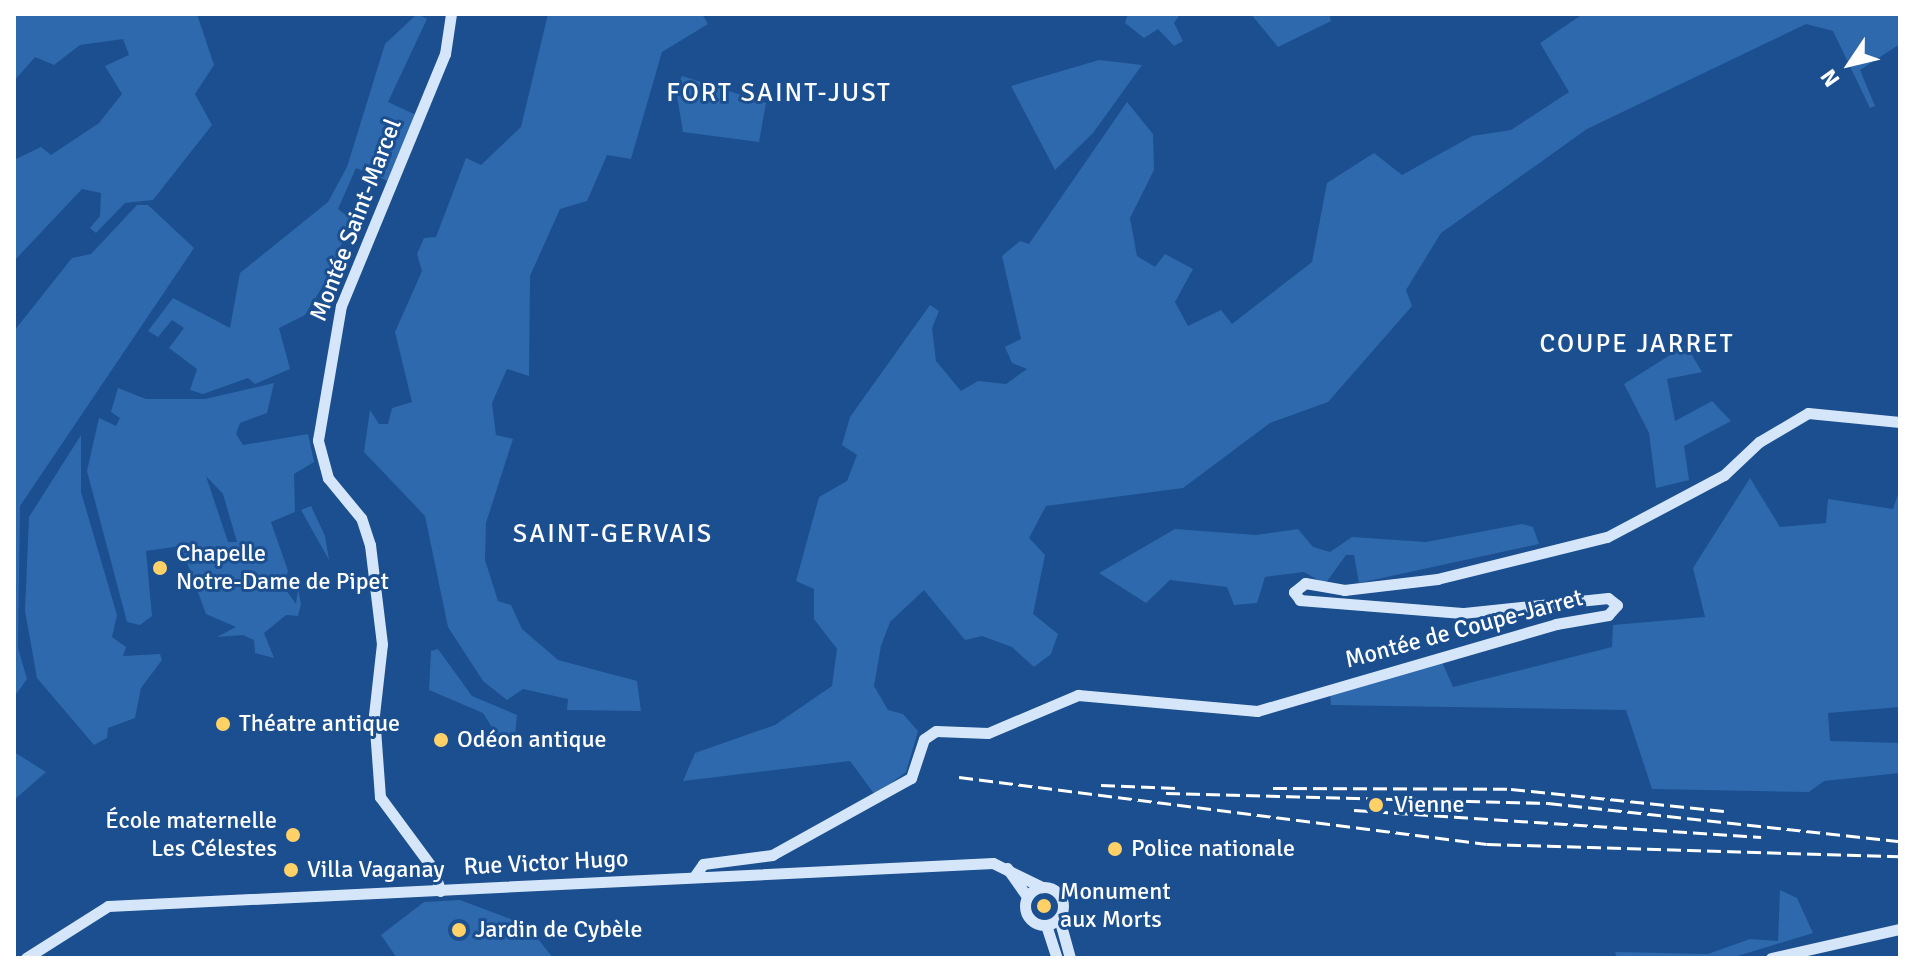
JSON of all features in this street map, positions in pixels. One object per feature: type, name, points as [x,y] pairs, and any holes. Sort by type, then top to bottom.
[{"type":"main road","name":"Montée Saint-Marcel","points":[[440,891],[434,870],[380,797],[374,715],[382,644],[370,545],[361,518],[328,478],[318,440],[341,306],[445,54],[451,14]]},
{"type":"main road","name":"Montée de Coupe-Jarret","points":[[694,877],[703,864],[772,855],[911,778],[924,739],[936,731],[988,733],[1078,695],[1257,711],[1608,615],[1617,605],[1608,598],[1462,613],[1300,600],[1294,592],[1305,583],[1344,590],[1437,579],[1607,537],[1724,475],[1759,442],[1808,413],[1900,422]]},
{"type":"main road","name":"Rue Victor Hugo","points":[[26,958],[91,911],[694,877],[1004,865]]},
{"type":"main road","points":[[1004,865],[1060,896],[1059,918],[1070,958]]},
{"type":"main road","points":[[1004,865],[1027,897],[1027,915],[1046,925],[1057,958]]},
{"type":"main road","points":[[1027,897],[1042,887]]},
{"type":"main road","points":[[1046,925],[1059,918]]},
{"type":"main road","points":[[1771,958],[1900,929]]},
{"type":"shaded area","points":[[14,14],[197,14],[214,65],[195,94],[212,125],[153,200],[125,203],[96,233],[90,228],[100,216],[101,193],[82,189],[14,261],[14,152],[16,159],[41,147],[51,155],[99,123],[122,94],[105,66],[129,55],[123,39],[80,45],[54,65],[35,57],[14,81]]},
{"type":"shaded area","points":[[417,14],[427,19],[388,102],[416,115],[388,181],[356,168],[338,209],[352,220],[324,284],[305,315],[279,328],[290,369],[255,384],[248,378],[203,394],[190,390],[197,369],[169,348],[184,328],[172,320],[158,337],[148,331],[173,298],[230,328],[240,273],[328,202],[347,167],[385,44]]},
{"type":"shaded area","points":[[548,14],[702,14],[708,24],[662,52],[631,159],[607,155],[587,201],[560,209],[530,276],[529,376],[507,369],[492,403],[496,435],[513,439],[486,523],[485,560],[498,601],[511,605],[522,629],[558,660],[637,681],[641,711],[567,710],[568,699],[523,689],[507,700],[483,681],[448,627],[425,516],[364,452],[370,410],[379,424],[388,424],[392,408],[412,402],[395,332],[422,271],[417,254],[424,238],[436,237],[466,158],[481,165],[521,127]]},
{"type":"shaded area","points":[[1128,14],[1180,14],[1174,23],[1183,41],[1174,46],[1158,29],[1144,38],[1125,23]]},
{"type":"shaded area","points":[[1251,14],[1329,14],[1331,21],[1278,47]]},
{"type":"shaded area","points":[[1583,14],[1900,14],[1900,44],[1860,70],[1875,106],[1870,108],[1833,31],[1806,24],[1587,129],[1441,233],[1406,290],[1412,306],[1328,402],[1270,423],[1183,488],[1046,506],[1029,538],[1045,555],[1033,614],[1058,634],[1051,654],[1034,667],[1012,647],[982,636],[965,640],[924,590],[890,622],[881,646],[874,686],[888,710],[903,714],[918,731],[906,772],[875,795],[850,761],[683,781],[695,753],[775,725],[832,686],[837,649],[814,619],[814,589],[796,581],[819,497],[847,481],[857,455],[842,445],[850,417],[930,305],[939,311],[932,328],[936,361],[961,391],[978,381],[1006,384],[1027,369],[1012,363],[1005,347],[1021,339],[1002,256],[1020,241],[1029,244],[1127,102],[1153,134],[1154,170],[1130,218],[1137,256],[1155,267],[1165,254],[1193,269],[1175,302],[1188,326],[1221,310],[1232,324],[1312,262],[1327,183],[1374,153],[1402,175],[1472,136],[1511,130],[1569,92],[1540,43]]},
{"type":"shaded area","points":[[1099,60],[1142,65],[1093,133],[1055,170],[1011,86]]},
{"type":"shaded area","points":[[682,76],[766,103],[759,142],[683,132],[676,90]]},
{"type":"shaded area","points":[[137,205],[148,205],[194,248],[20,506],[18,648],[27,679],[14,697],[14,331],[72,258],[91,254]]},
{"type":"shaded area","points":[[1686,345],[1702,372],[1667,379],[1675,421],[1712,401],[1731,421],[1684,446],[1689,480],[1656,488],[1649,433],[1624,384]]},
{"type":"shaded area","points":[[274,383],[267,413],[240,423],[236,434],[243,445],[308,434],[314,462],[294,474],[295,512],[271,522],[288,571],[284,587],[296,604],[298,589],[301,604],[298,616],[286,615],[264,633],[274,658],[255,653],[254,640],[243,635],[217,637],[236,627],[206,614],[181,546],[146,551],[152,616],[140,625],[127,622],[87,471],[99,418],[116,426],[120,418],[111,412],[118,388],[146,399],[205,399]],"holes":[[[206,476],[223,494],[237,542],[228,542]]]},
{"type":"shaded area","points":[[81,435],[81,492],[117,615],[112,637],[126,647],[123,656],[160,654],[162,660],[141,688],[135,718],[108,728],[107,738],[94,745],[37,678],[25,611],[29,517]]},
{"type":"shaded area","points":[[1750,478],[1780,527],[1826,523],[1828,499],[1893,509],[1900,489],[1900,707],[1828,713],[1830,741],[1900,743],[1900,773],[1824,781],[1809,792],[1652,789],[1626,710],[1331,705],[1330,694],[1442,662],[1453,687],[1612,647],[1613,625],[1705,617],[1693,568]]},
{"type":"shaded area","points":[[311,506],[325,536],[329,560],[301,510]]},
{"type":"shaded area","points":[[1522,524],[1533,527],[1539,544],[1359,583],[1354,555],[1346,555],[1325,584],[1304,572],[1265,577],[1257,603],[1234,605],[1227,587],[1170,580],[1146,603],[1099,573],[1175,529],[1256,535],[1298,529],[1313,547],[1330,552],[1352,537],[1426,542]]},
{"type":"shaded area","points":[[438,649],[472,696],[517,715],[515,735],[501,742],[483,713],[429,690],[431,651]]},
{"type":"shaded area","points":[[14,752],[46,772],[14,800]]},
{"type":"shaded area","points":[[1780,890],[1797,898],[1813,933],[1731,958],[1617,958],[1615,952],[1708,954],[1750,939],[1778,941]]},
{"type":"shaded area","name":"Jardin de Cybèle","points":[[460,900],[527,925],[553,958],[397,958],[381,935],[424,902]]},
{"type":"railway","points":[[959,777],[1487,844],[1900,856]]},
{"type":"railway","points":[[1101,785],[1177,788]]},
{"type":"railway","points":[[1273,788],[1511,789],[1724,811]]},
{"type":"railway","points":[[1166,793],[1548,803],[1900,841]]},
{"type":"railway","points":[[1354,810],[1761,837]]},
{"type":"place","name":"Chapelle Notre-Dame de Pipet","points":[[160,568]]},
{"type":"place","name":"Théatre antique","points":[[223,724]]},
{"type":"place","name":"Odéon antique","points":[[441,740]]},
{"type":"place","name":"Vienne","points":[[1376,805]]},
{"type":"place","name":"École maternelle Les Célestes","points":[[293,835]]},
{"type":"place","name":"Police nationale","points":[[1115,849]]},
{"type":"place","name":"Villa Vaganay","points":[[291,870]]},
{"type":"place","name":"Monument aux Morts","points":[[1044,906]]},
{"type":"place","name":"Jardin de Cybèle","points":[[459,930]]},
{"type":"district","name":"FORT SAINT-JUST","points":[[779,94]]},
{"type":"district","name":"COUPE JARRET","points":[[1637,345]]},
{"type":"district","name":"SAINT-GERVAIS","points":[[613,535]]}]
